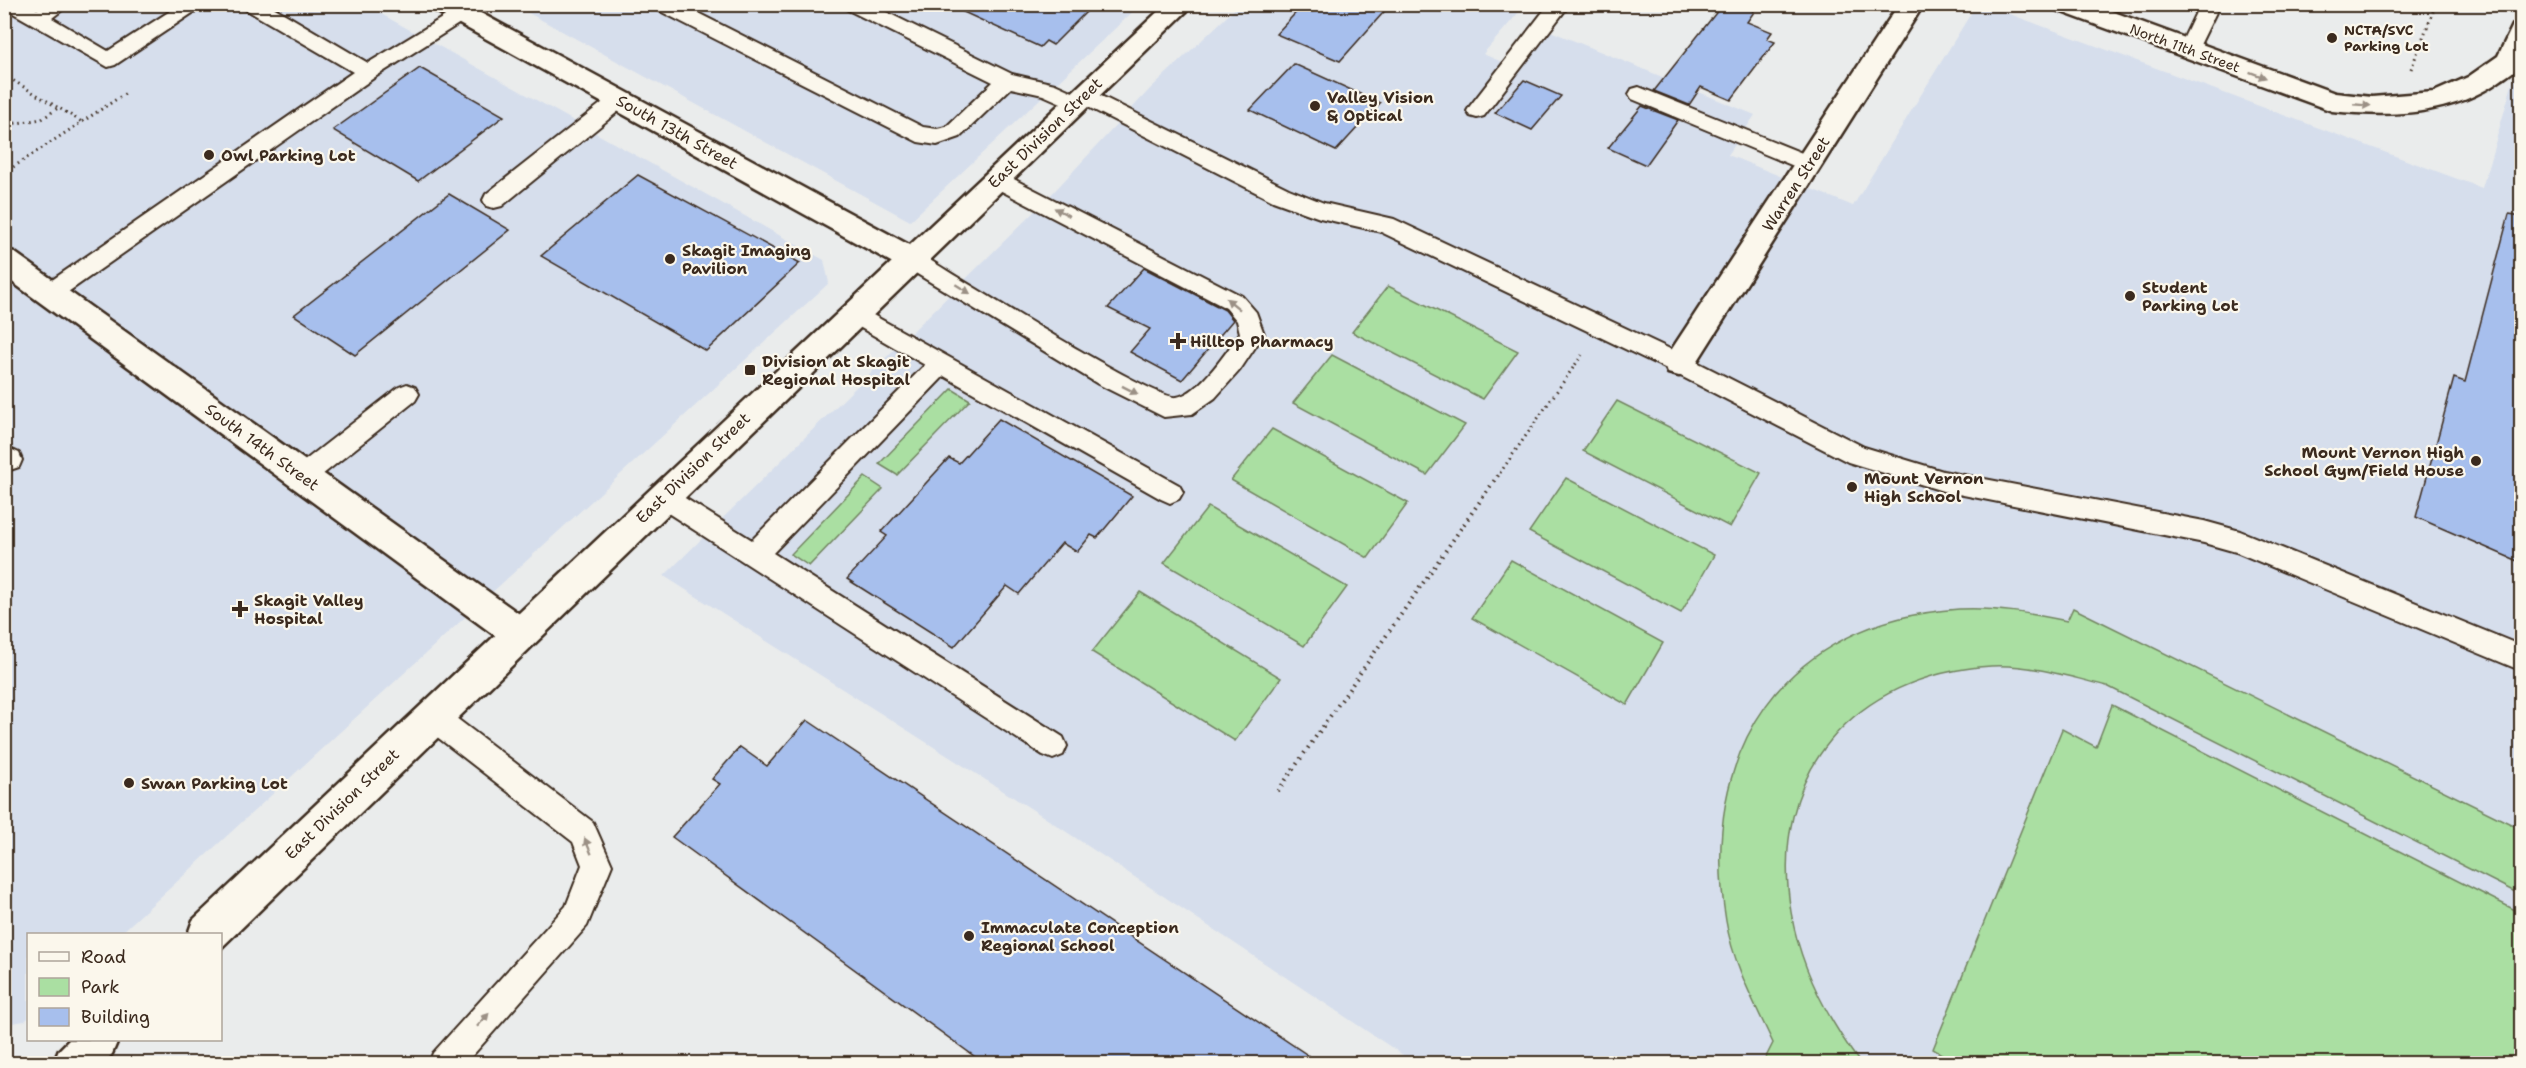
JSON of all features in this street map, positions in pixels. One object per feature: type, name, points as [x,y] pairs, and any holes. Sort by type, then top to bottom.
[{"type":"street","name":"East Division Street","points":[[208,933],[1182,4]]},
{"type":"street","name":"Warren Street","points":[[1679,364],[1912,4]]},
{"type":"street","name":"North 11th Street","points":[[2065,4],[2332,102],[2372,106],[2438,101],[2477,84],[2509,61],[2522,31]]},
{"type":"street","name":"South 13th Street","points":[[461,8],[619,100],[912,260]]},
{"type":"street","name":"South 14th Street","points":[[4,260],[520,634]]},
{"type":"street","points":[[73,1064],[97,1041]]},
{"type":"lane","points":[[13,4],[108,60],[196,4]]},
{"type":"lane","points":[[37,18],[60,4]]},
{"type":"lane","points":[[252,4],[368,72]]},
{"type":"lane","points":[[663,4],[918,134],[937,137],[953,132],[1007,80]]},
{"type":"lane","points":[[853,4],[1007,80],[1048,89],[1081,100],[1281,195],[1320,210],[1386,225],[1679,364],[1857,455],[1943,481],[2204,532],[2240,542],[2522,659]]},
{"type":"lane","points":[[1477,111],[1560,4]]},
{"type":"lane","points":[[2188,50],[2210,4]]},
{"type":"lane","points":[[50,293],[461,8]]},
{"type":"lane","points":[[1639,94],[1809,164]]},
{"type":"lane","points":[[494,200],[619,100]]},
{"type":"lane","points":[[912,260],[1106,377],[1164,407],[1183,407],[1207,391],[1232,363],[1252,334],[1248,318],[1234,302],[998,179]]},
{"type":"lane","points":[[855,315],[1170,492]]},
{"type":"lane","points":[[754,555],[942,363]]},
{"type":"lane","points":[[303,476],[408,394]]},
{"type":"lane","points":[[663,497],[1053,746]]},
{"type":"lane","points":[[433,717],[583,832],[597,865],[577,916],[444,1064]]},
{"type":"path","points":[[2415,76],[2410,71],[2436,4]]},
{"type":"path","points":[[4,75],[82,122]]},
{"type":"path","points":[[4,173],[126,93]]},
{"type":"path","points":[[4,125],[42,118],[58,108]]},
{"type":"path","points":[[1278,791],[1586,349]]},
{"type":"shaded area","name":"Skagit Valley Hospital","points":[[4,5],[365,5],[824,260],[829,283],[121,933],[27,933],[27,1019],[5,1024]]},
{"type":"shaded area","points":[[514,5],[1140,5],[910,221]]},
{"type":"shaded area","name":"Mount Vernon High School","points":[[1239,5],[1525,5],[1483,54],[1507,64],[1538,26],[1755,115],[1728,155],[1853,206],[1976,5],[1985,5],[2482,188],[2521,54],[2521,1063],[1415,1063],[1041,815],[664,576],[1048,198],[1150,89]]},
{"type":"green space","points":[[1388,286],[1518,351],[1483,399],[1352,332]]},
{"type":"green space","points":[[1332,355],[1465,425],[1427,475],[1293,403]]},
{"type":"green space","points":[[952,389],[970,400],[897,475],[879,464]]},
{"type":"green space","points":[[1617,401],[1761,473],[1730,527],[1583,451]]},
{"type":"green space","points":[[1272,429],[1408,503],[1368,558],[1231,480]]},
{"type":"green space","points":[[865,477],[883,489],[809,566],[791,554]]},
{"type":"green space","points":[[1566,478],[1714,555],[1681,613],[1529,532]]},
{"type":"green space","points":[[1208,507],[1347,587],[1304,646],[1164,563]]},
{"type":"green space","points":[[1511,560],[1663,643],[1627,705],[1472,618]]},
{"type":"green space","points":[[1140,592],[1281,678],[1235,741],[1092,652]]},
{"type":"green space","points":[[2073,608],[2521,829],[2521,895],[2107,686],[2020,667],[1991,666],[1942,673],[1898,689],[1861,711],[1831,740],[1808,775],[1793,816],[1787,862],[1795,932],[1817,992],[1837,1029],[1860,1063],[1763,1063],[1773,1043],[1745,984],[1729,937],[1721,860],[1726,803],[1741,751],[1766,706],[1800,668],[1844,639],[1897,619],[1959,609],[1987,609],[2067,621]]},
{"type":"green space","points":[[2112,705],[2521,913],[2521,1063],[1958,1064],[1933,1049],[2062,729],[2096,747]]},
{"type":"building","points":[[946,4],[1094,4],[1053,45],[1046,41],[1040,47]]},
{"type":"building","points":[[1304,4],[1391,4],[1340,61],[1276,34]]},
{"type":"building","points":[[1723,4],[1743,4],[1754,12],[1747,22],[1772,32],[1767,39],[1775,42],[1731,100],[1701,87],[1689,105],[1654,91]]},
{"type":"building","name":"Valley Vision & Optical","points":[[1294,64],[1380,103],[1336,151],[1250,110]]},
{"type":"building","points":[[420,68],[504,116],[418,181],[333,130]]},
{"type":"building","points":[[1524,80],[1561,96],[1532,130],[1495,113]]},
{"type":"building","points":[[1642,106],[1678,120],[1646,165],[1608,148]]},
{"type":"building","name":"Skagit Imaging Pavilion","points":[[638,175],[800,263],[706,351],[541,256]]},
{"type":"building","points":[[449,194],[510,230],[355,355],[294,315]]},
{"type":"building","name":"Mount Vernon High School Gym/Field House","points":[[2509,214],[2522,216],[2522,563],[2416,517],[2454,378],[2465,382]]},
{"type":"building","name":"Hilltop Pharmacy","points":[[1144,268],[1225,310],[1233,320],[1182,380],[1130,352],[1150,329],[1108,308]]},
{"type":"building","points":[[999,419],[1132,496],[1097,538],[1091,535],[1077,552],[1062,543],[1019,594],[1007,586],[954,647],[847,579],[887,536],[881,532],[949,458],[959,463]]},
{"type":"building","name":"Immaculate Conception Regional School","points":[[807,720],[1321,1064],[985,1064],[672,837],[720,784],[712,779],[740,747],[767,766]]},
{"type":"place","name":"NCTA/SVC Parking Lot","points":[[2332,38]]},
{"type":"place","name":"Valley Vision & Optical","points":[[1315,106]]},
{"type":"place","name":"Owl Parking Lot","points":[[209,155]]},
{"type":"place","name":"Skagit Imaging Pavilion","points":[[670,259]]},
{"type":"place","name":"Student Parking Lot","points":[[2130,296]]},
{"type":"place","name":"Hilltop Pharmacy","points":[[1178,341]]},
{"type":"place","name":"Division at Skagit Regional Hospital","points":[[750,370]]},
{"type":"place","name":"Mount Vernon High School Gym/Field House","points":[[2476,461]]},
{"type":"place","name":"Mount Vernon High School","points":[[1852,487]]},
{"type":"place","name":"Skagit Valley Hospital","points":[[240,609]]},
{"type":"place","name":"Swan Parking Lot","points":[[129,783]]},
{"type":"place","name":"Immaculate Conception Regional School","points":[[969,936]]}]
